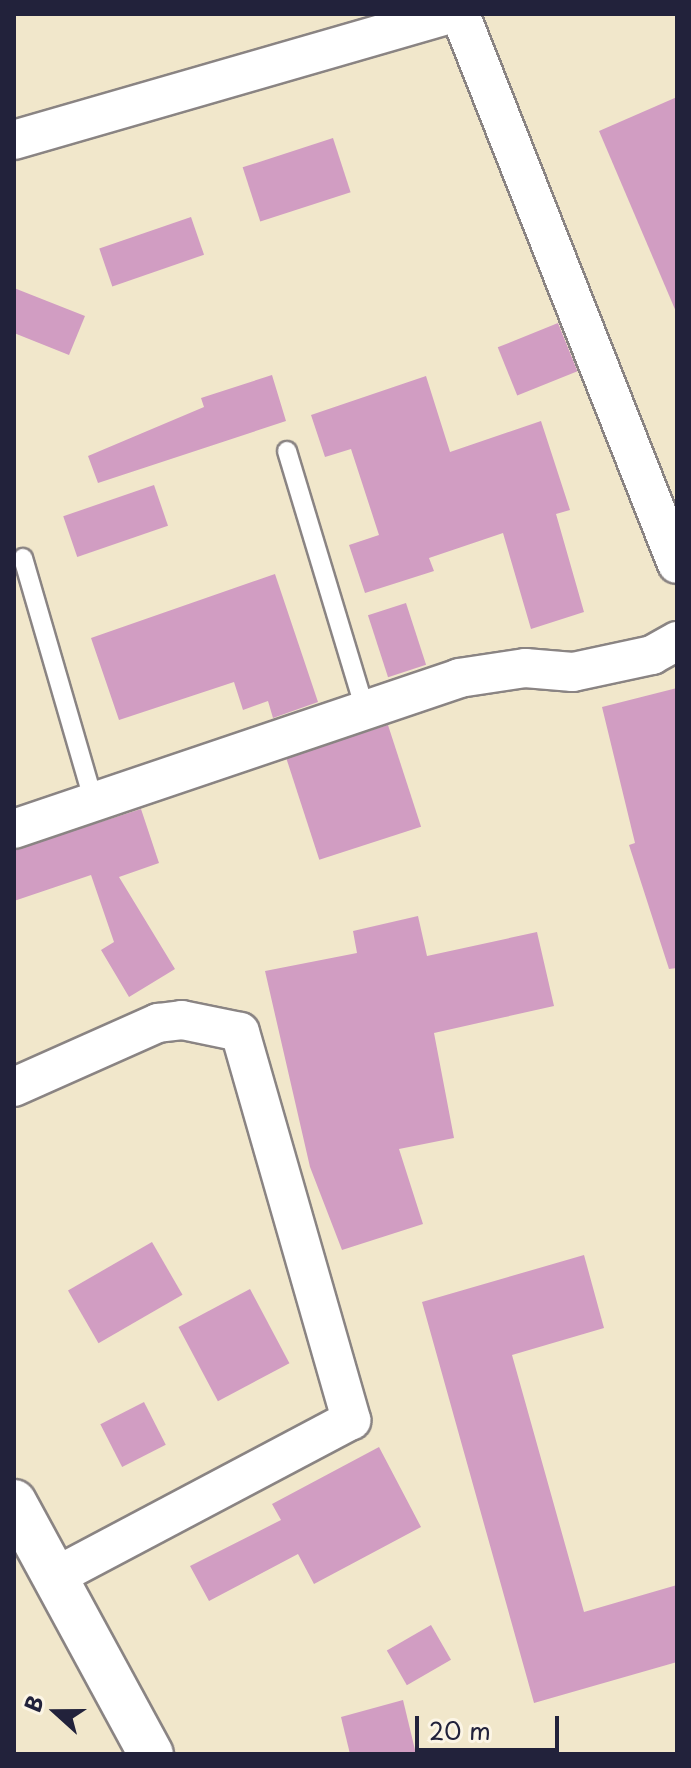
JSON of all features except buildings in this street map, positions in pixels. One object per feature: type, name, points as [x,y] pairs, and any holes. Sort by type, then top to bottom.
[{"type":"street","points":[[14,140],[450,14]]},
{"type":"street","points":[[460,14],[677,564]]},
{"type":"street","points":[[14,829],[459,678],[525,668],[573,672],[652,655],[677,641]]},
{"type":"street","points":[[14,1087],[158,1023],[182,1020],[240,1032],[351,1420],[58,1575]]},
{"type":"street","points":[[14,1502],[58,1575],[151,1754]]},
{"type":"lane","points":[[287,451],[365,709]]},
{"type":"lane","points":[[23,558],[94,802]]}]
